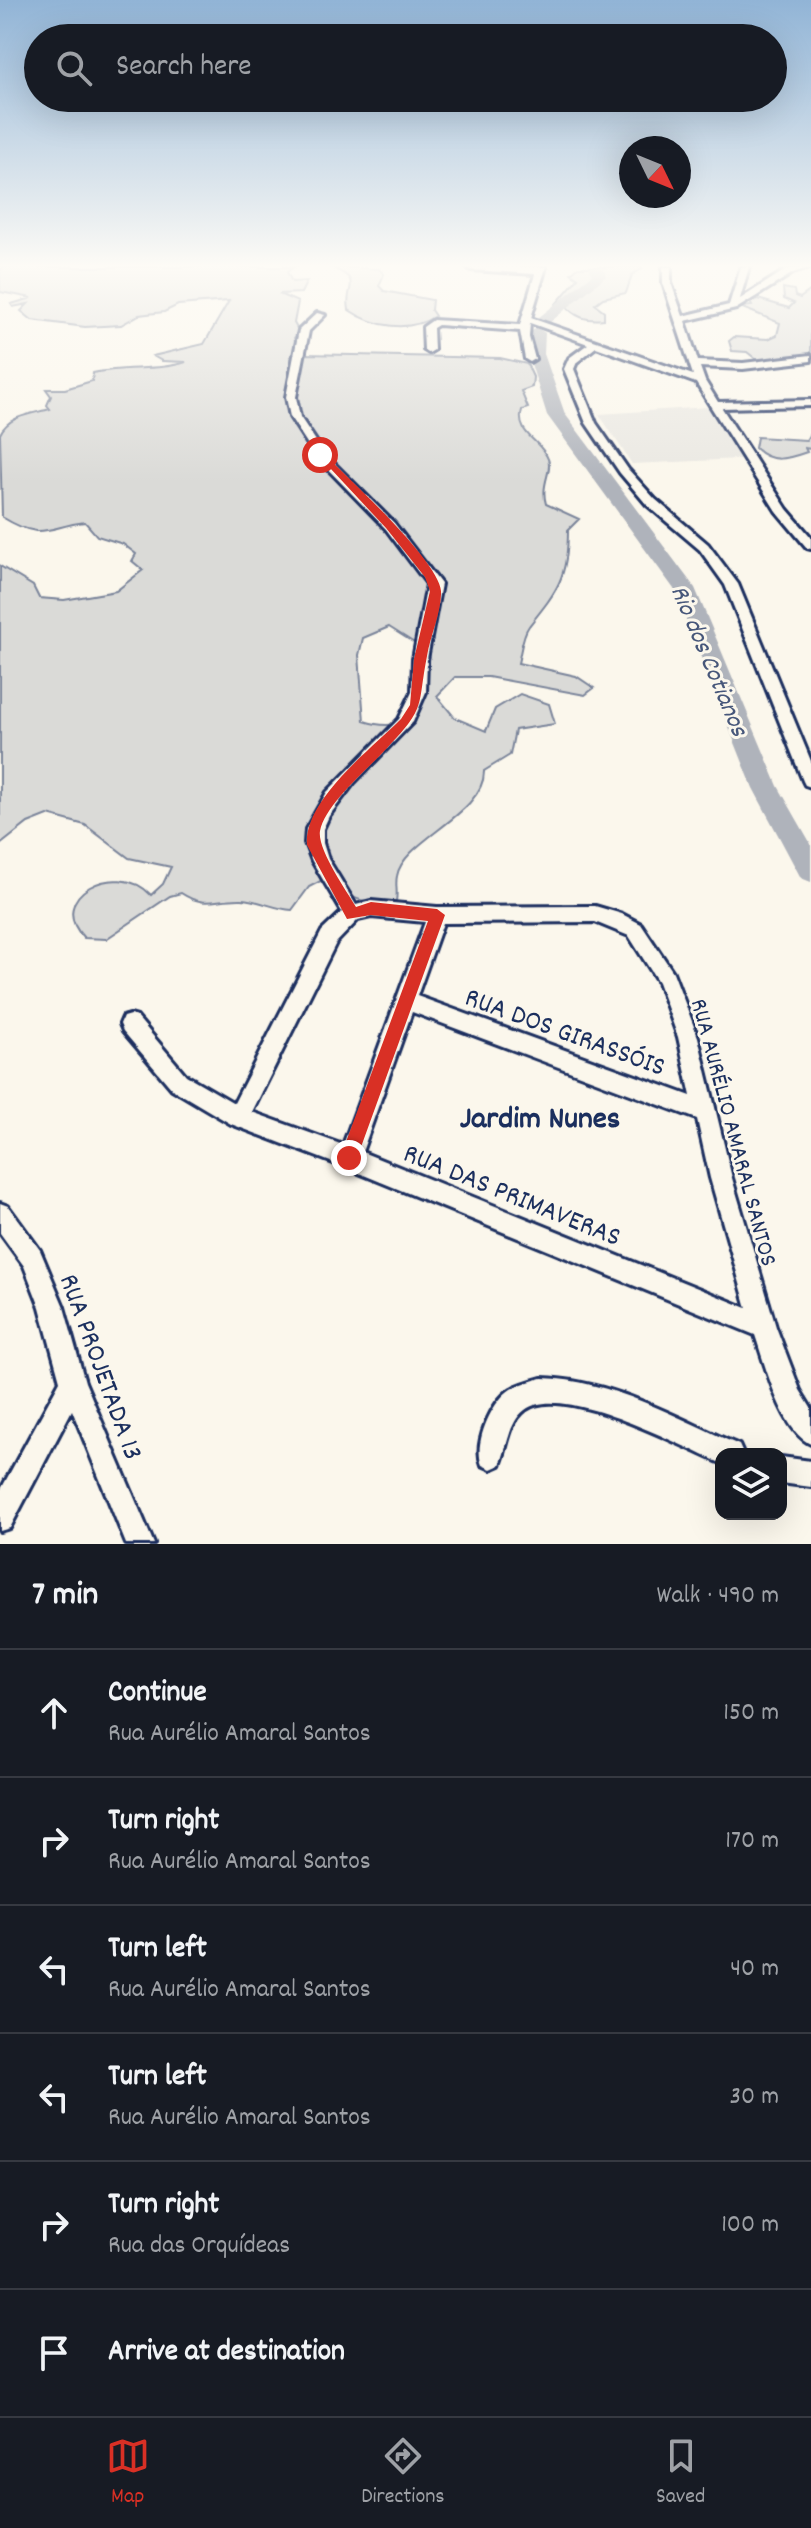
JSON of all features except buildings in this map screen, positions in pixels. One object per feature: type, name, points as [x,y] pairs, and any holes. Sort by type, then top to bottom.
[{"type":"street","points":[[238,1117],[329,937],[352,914],[314,845],[313,832],[322,808],[405,722],[416,705],[420,659],[435,591],[431,576],[390,526],[335,473],[295,417],[291,397],[302,339]]},
{"type":"street","points":[[429,339],[429,350]]},
{"type":"street","points":[[527,339],[530,359]]},
{"type":"street","points":[[581,339],[700,381]]},
{"type":"street","points":[[686,339],[700,381],[782,511],[811,545]]},
{"type":"street","points":[[596,343],[573,360],[569,369],[591,423],[624,471],[651,502],[718,562],[740,606],[811,781]]},
{"type":"street","points":[[695,364],[743,366],[811,358]]},
{"type":"street","points":[[717,405],[811,403]]},
{"type":"street","name":"RUA AURÉLIO AMARAL SANTOS","points":[[352,914],[371,909],[437,915],[595,914],[635,930],[671,993],[688,1037],[764,1327],[790,1398],[811,1431]]},
{"type":"street","points":[[349,1158],[437,915]]},
{"type":"street","name":"RUA DOS GIRASSÓIS","points":[[407,1001],[706,1112]]},
{"type":"street","name":"RUA DAS PRIMAVERAS","points":[[130,1024],[179,1082],[238,1117],[349,1158],[764,1327]]},
{"type":"street","name":"RUA PROJETADA 13","points":[[0,1214],[32,1258],[52,1307],[73,1382],[140,1544]]},
{"type":"street","points":[[0,1518],[73,1382]]},
{"type":"street","points":[[491,1456],[498,1424],[520,1398],[549,1387],[589,1395],[716,1448]]},
{"type":"street","points":[[787,1471],[811,1474]]},
{"type":"shaded area","points":[[207,339],[294,339],[299,350],[290,357],[294,363],[304,354],[500,358],[527,364],[533,377],[532,387],[521,391],[528,408],[522,410],[521,418],[525,431],[548,459],[544,490],[546,504],[579,519],[568,530],[566,560],[559,583],[527,630],[518,663],[576,676],[594,688],[585,695],[488,677],[455,677],[437,696],[455,718],[486,731],[495,709],[520,694],[549,704],[555,724],[515,730],[510,755],[484,771],[481,786],[472,800],[413,850],[403,863],[396,879],[396,901],[359,900],[332,875],[309,887],[292,910],[242,899],[197,901],[181,893],[170,896],[106,939],[84,938],[74,923],[73,909],[78,897],[89,887],[120,880],[136,885],[151,895],[163,884],[171,867],[129,858],[85,825],[48,815],[28,823],[0,845],[0,566],[33,586],[39,598],[64,600],[116,591],[143,570],[132,561],[136,554],[123,544],[97,536],[85,522],[36,531],[2,517],[0,434],[15,419],[50,409],[47,405],[51,396],[46,389],[65,389],[92,381],[93,373],[165,367],[186,362],[162,361],[153,356],[204,344]],"holes":[[[389,627],[430,653],[422,697],[408,718],[397,724],[383,725],[364,721],[359,655],[363,638]]]},
{"type":"shaded area","points":[[811,339],[811,355],[757,360],[747,352],[732,351],[729,341]]},
{"type":"shaded area","points":[[709,407],[740,459],[632,464],[599,414]]},
{"type":"shaded area","points":[[811,432],[811,449],[805,448],[807,452],[793,457],[773,458],[755,448],[757,437],[806,440]]},
{"type":"waterway","name":"Rio dos Cotianos","points":[[537,339],[536,354],[556,415],[684,588],[766,788],[811,870]]},
{"type":"district","name":"Jardim Nunes","points":[[540,1116]]},
{"type":"route","points":[[320,455],[390,526],[431,576],[435,591],[420,659],[416,705],[405,722],[322,808],[313,832],[314,845],[352,914],[371,909],[437,915],[349,1158]]}]
